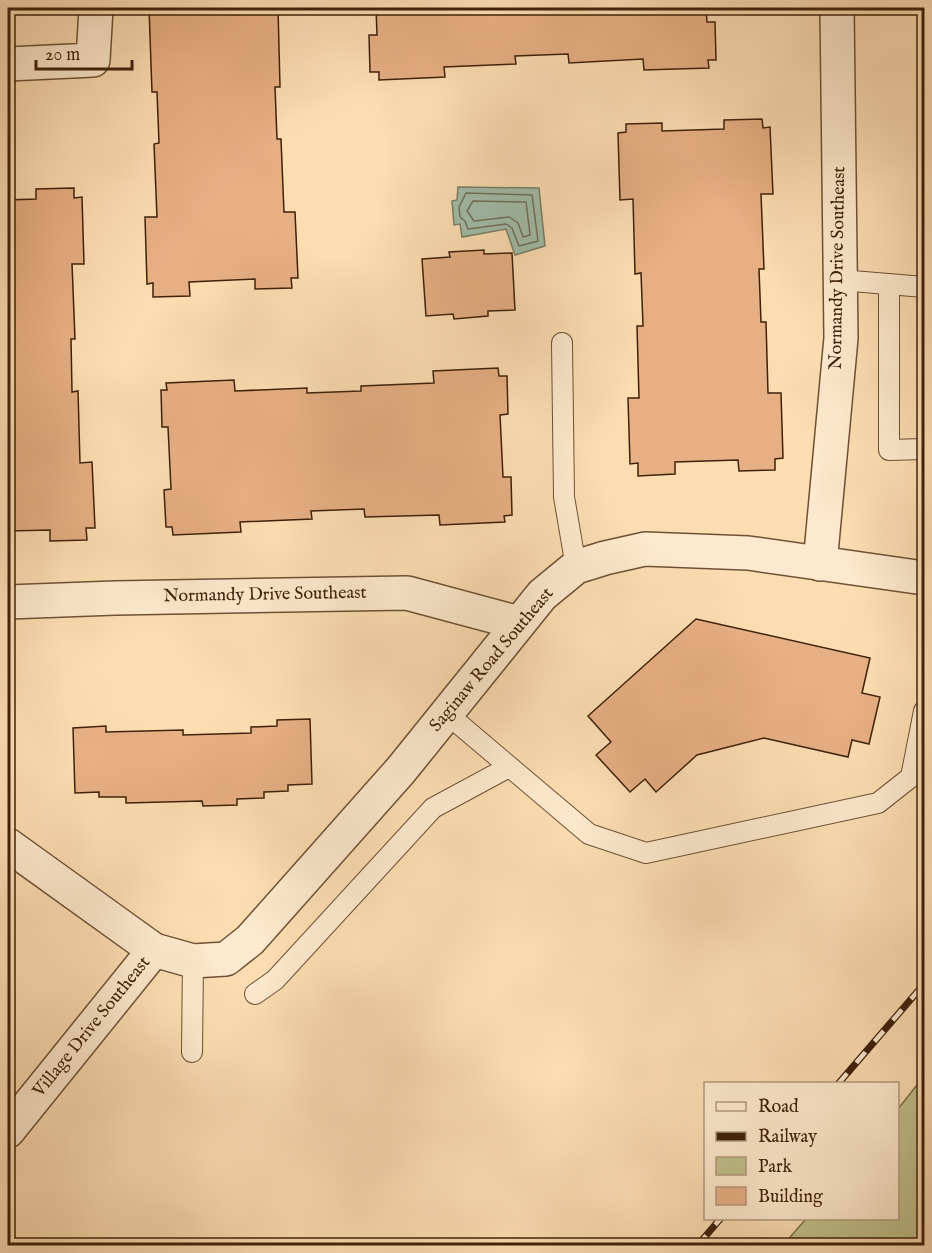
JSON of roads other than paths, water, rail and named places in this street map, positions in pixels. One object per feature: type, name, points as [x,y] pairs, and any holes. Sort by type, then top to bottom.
[{"type":"street","points":[[8,64],[93,60],[96,8]]},
{"type":"street","name":"Normandy Drive Southeast","points":[[820,564],[841,338],[837,8]]},
{"type":"street","name":"Saginaw Road Southeast","points":[[250,940],[401,770],[542,595],[576,567],[645,549],[748,553],[924,578]]},
{"type":"street","name":"Normandy Drive Southeast","points":[[8,602],[127,597],[407,593],[519,623]]},
{"type":"street","name":"Village Drive Southeast","points":[[8,845],[154,950],[192,961],[226,959],[250,940]]},
{"type":"street","name":"Village Drive Southeast","points":[[8,1131],[154,950]]},
{"type":"lane","points":[[840,279],[924,287]]},
{"type":"lane","points":[[889,284],[889,450],[924,449]]},
{"type":"lane","points":[[562,343],[564,497],[576,567]]},
{"type":"lane","points":[[446,713],[589,834],[646,853],[878,803],[911,777],[924,711]]},
{"type":"lane","points":[[255,994],[275,980],[433,808],[510,767]]},
{"type":"lane","points":[[192,961],[192,1052]]},
{"type":"water","points":[[458,187],[539,188],[545,246],[515,255],[506,229],[462,237],[460,224],[454,225],[452,201],[457,200]]},
{"type":"railway","points":[[840,1082],[924,984]]},
{"type":"railway","points":[[697,1246],[719,1220]]}]
